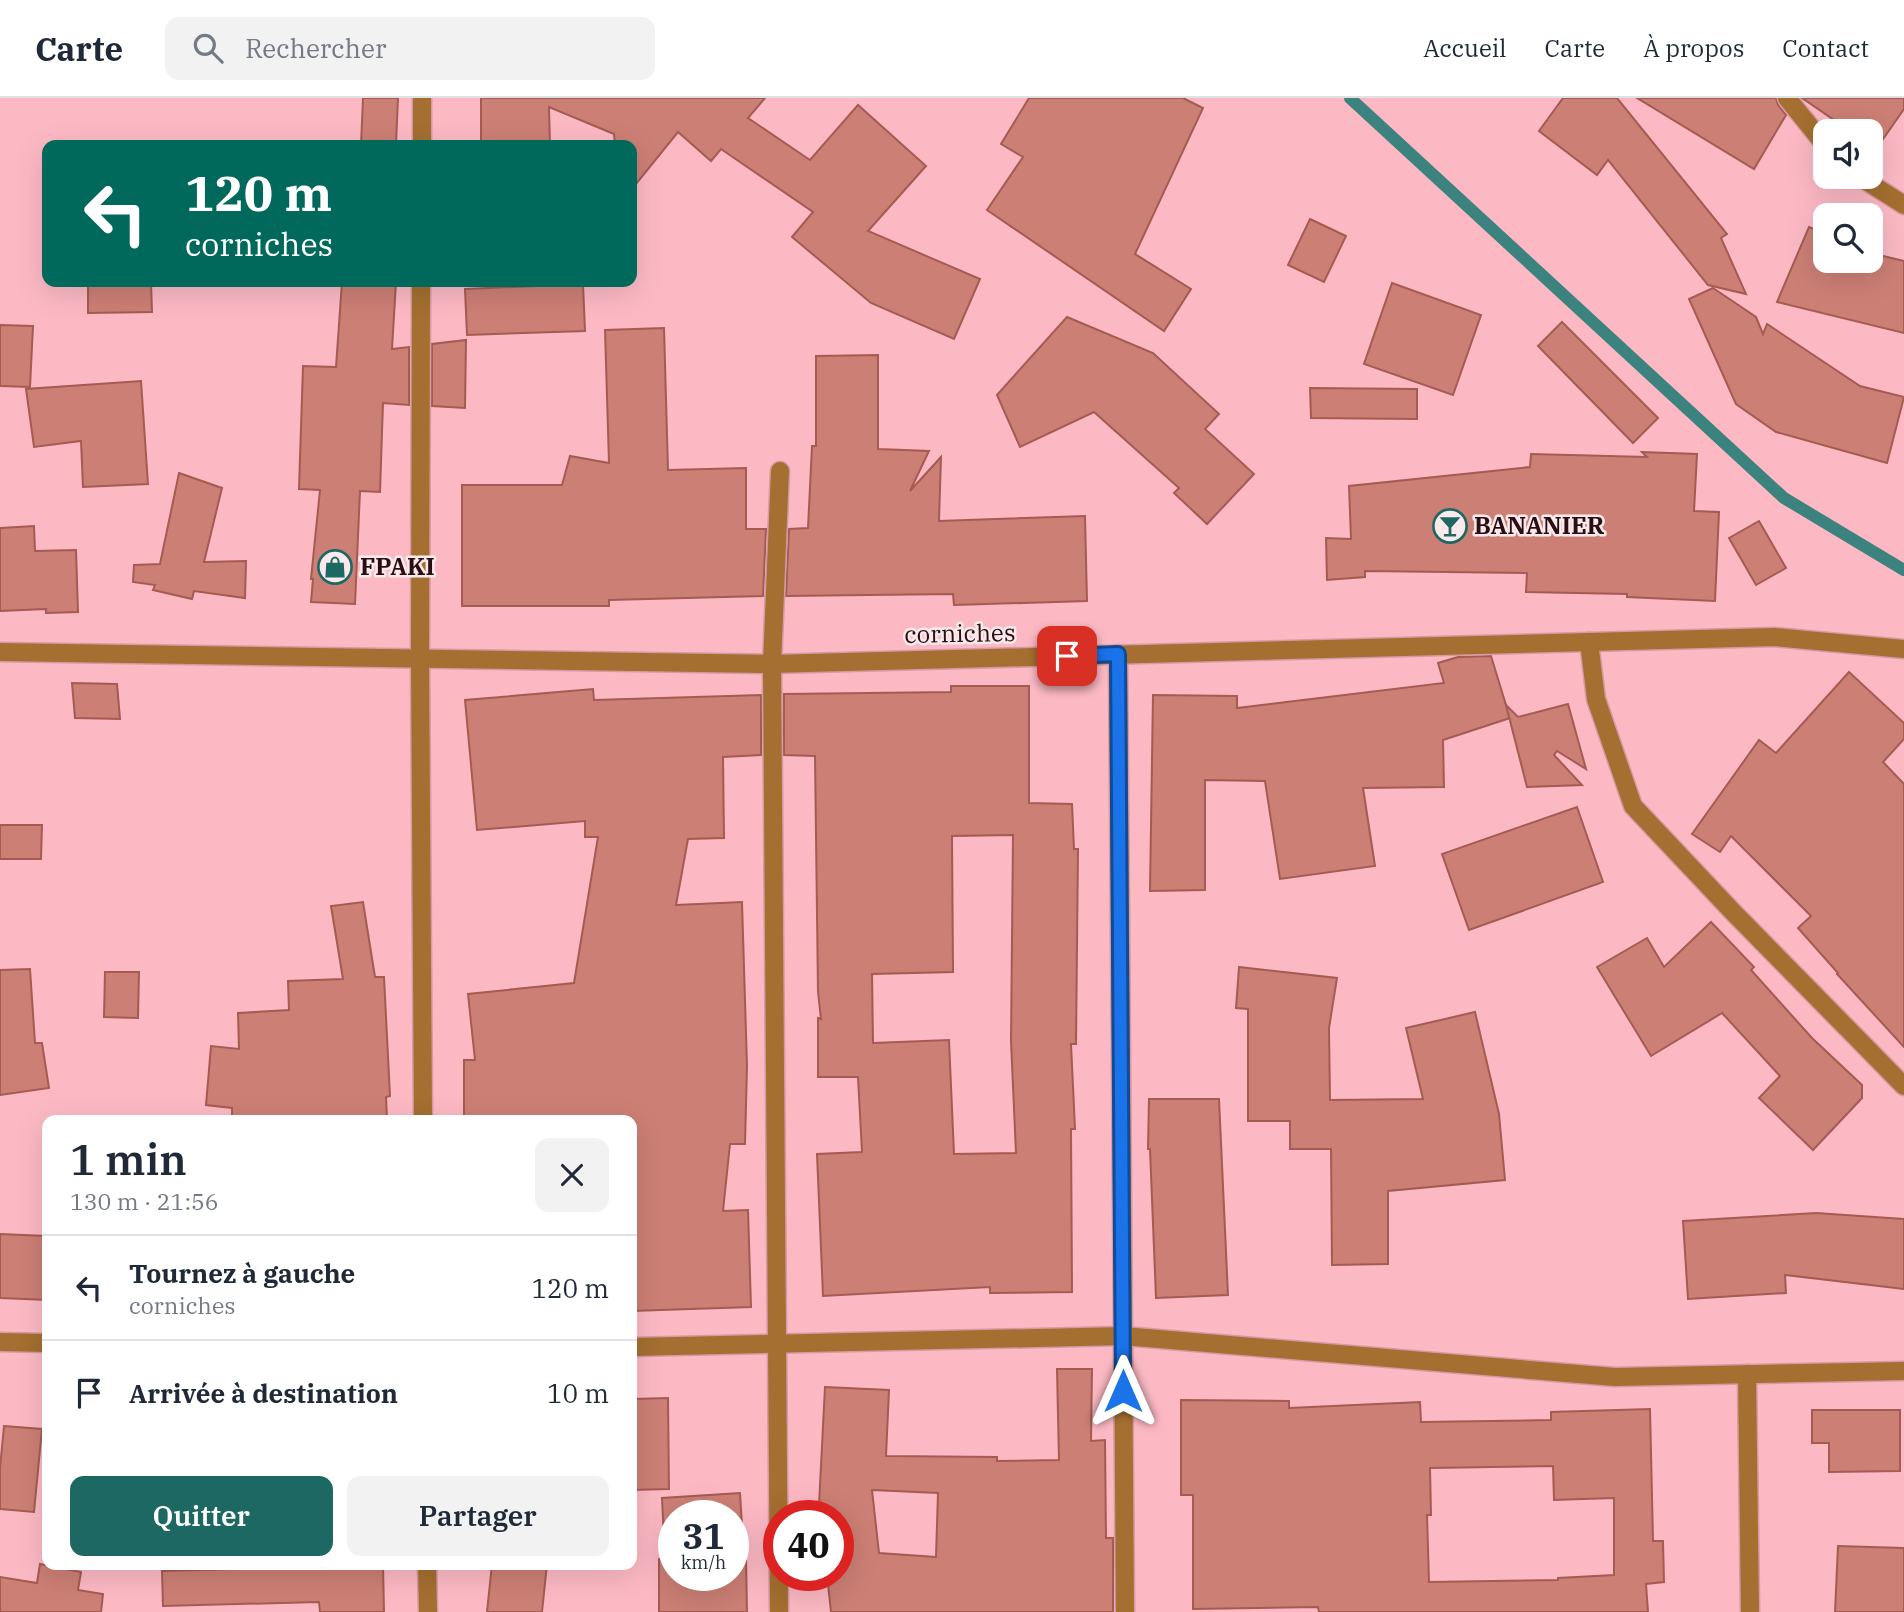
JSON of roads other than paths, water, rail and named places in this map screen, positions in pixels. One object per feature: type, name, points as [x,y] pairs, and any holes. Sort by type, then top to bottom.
[{"type":"street","points":[[422,98],[422,140]]},
{"type":"street","points":[[1787,98],[1813,130]]},
{"type":"street","points":[[1879,189],[1904,205]]},
{"type":"street","points":[[421,287],[423,1115]]},
{"type":"street","points":[[779,1612],[772,664],[780,471]]},
{"type":"street","name":"corniches","points":[[0,652],[772,664],[1774,638],[1904,649]]},
{"type":"street","points":[[1589,642],[1596,699],[1633,806],[1904,1086]]},
{"type":"street","points":[[1118,654],[1125,1612]]},
{"type":"street","points":[[637,1347],[1123,1336],[1615,1377],[1904,1371]]},
{"type":"street","points":[[0,1342],[42,1343]]},
{"type":"street","points":[[1747,1374],[1750,1612]]},
{"type":"street","points":[[427,1570],[428,1612]]},
{"type":"waterway","points":[[1350,98],[1784,498],[1904,570]]},
{"type":"place","name":"BANANIER","points":[[1450,526]]},
{"type":"place","name":"FPAKI","points":[[335,567]]}]
